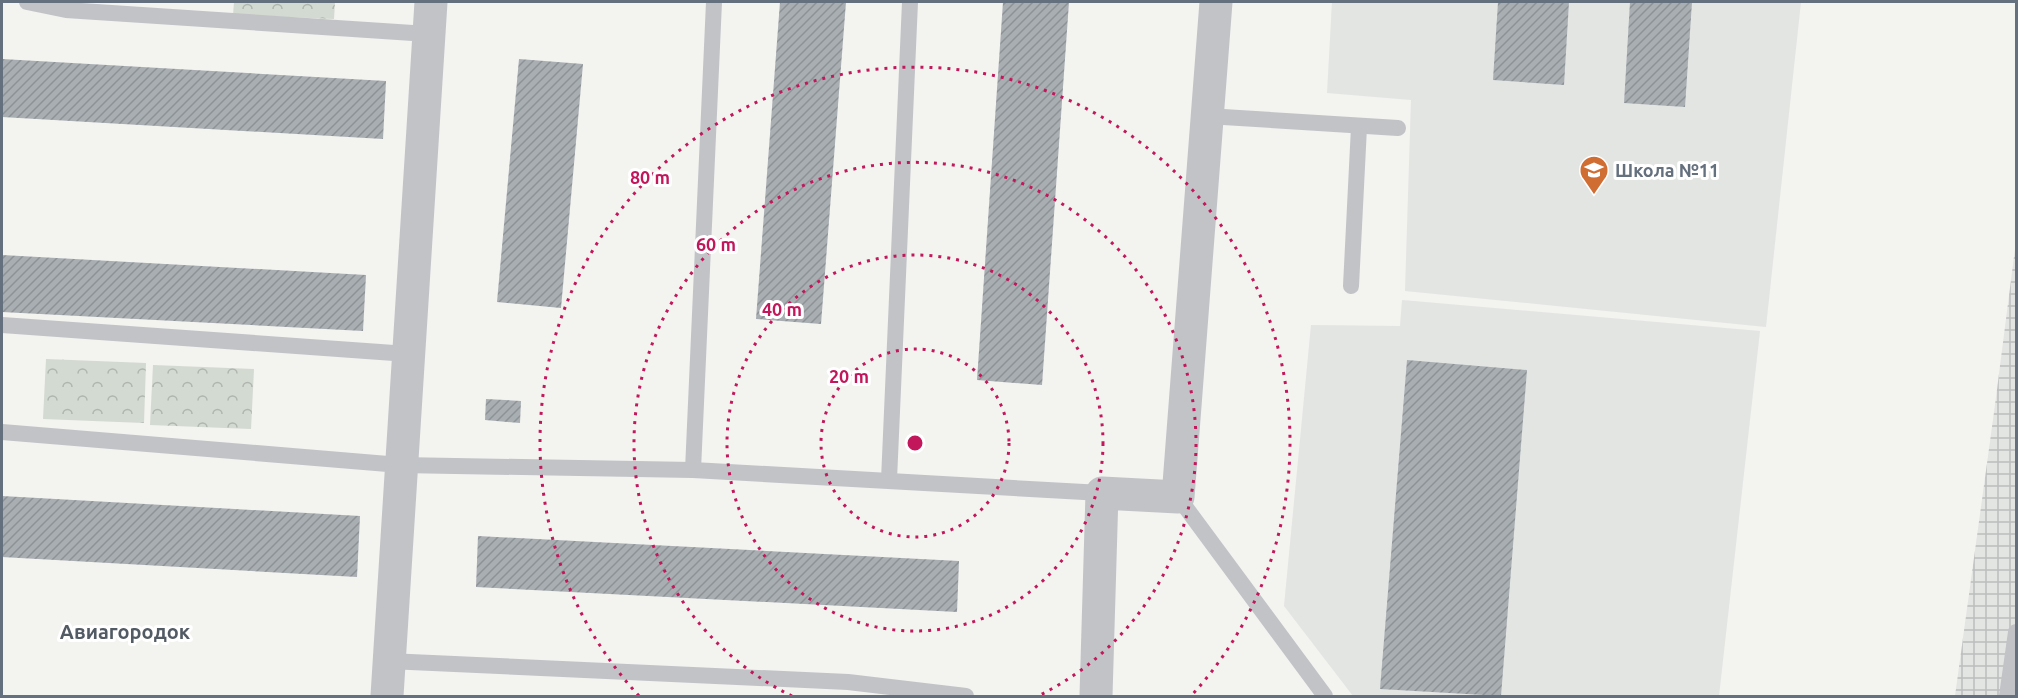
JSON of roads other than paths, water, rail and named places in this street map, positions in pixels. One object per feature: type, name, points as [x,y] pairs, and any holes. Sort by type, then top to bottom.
[{"type":"street","points":[[387,696],[431,2]]},
{"type":"street","points":[[1096,696],[1102,493],[1178,497],[1216,2]]},
{"type":"lane","points":[[27,2],[66,10],[428,34]]},
{"type":"lane","points":[[693,470],[714,2]]},
{"type":"lane","points":[[889,480],[910,2]]},
{"type":"lane","points":[[1207,116],[1398,128]]},
{"type":"lane","points":[[1351,286],[1359,127]]},
{"type":"lane","points":[[2,326],[408,354]]},
{"type":"lane","points":[[2,432],[400,465],[693,470],[1102,493]]},
{"type":"lane","points":[[1178,497],[1325,696]]},
{"type":"lane","points":[[2007,696],[2016,632]]},
{"type":"lane","points":[[388,661],[966,696]]},
{"type":"place","name":"Школа №11","points":[[1594,196]]},
{"type":"district","name":"Авиагородок","points":[[125,631]]}]
